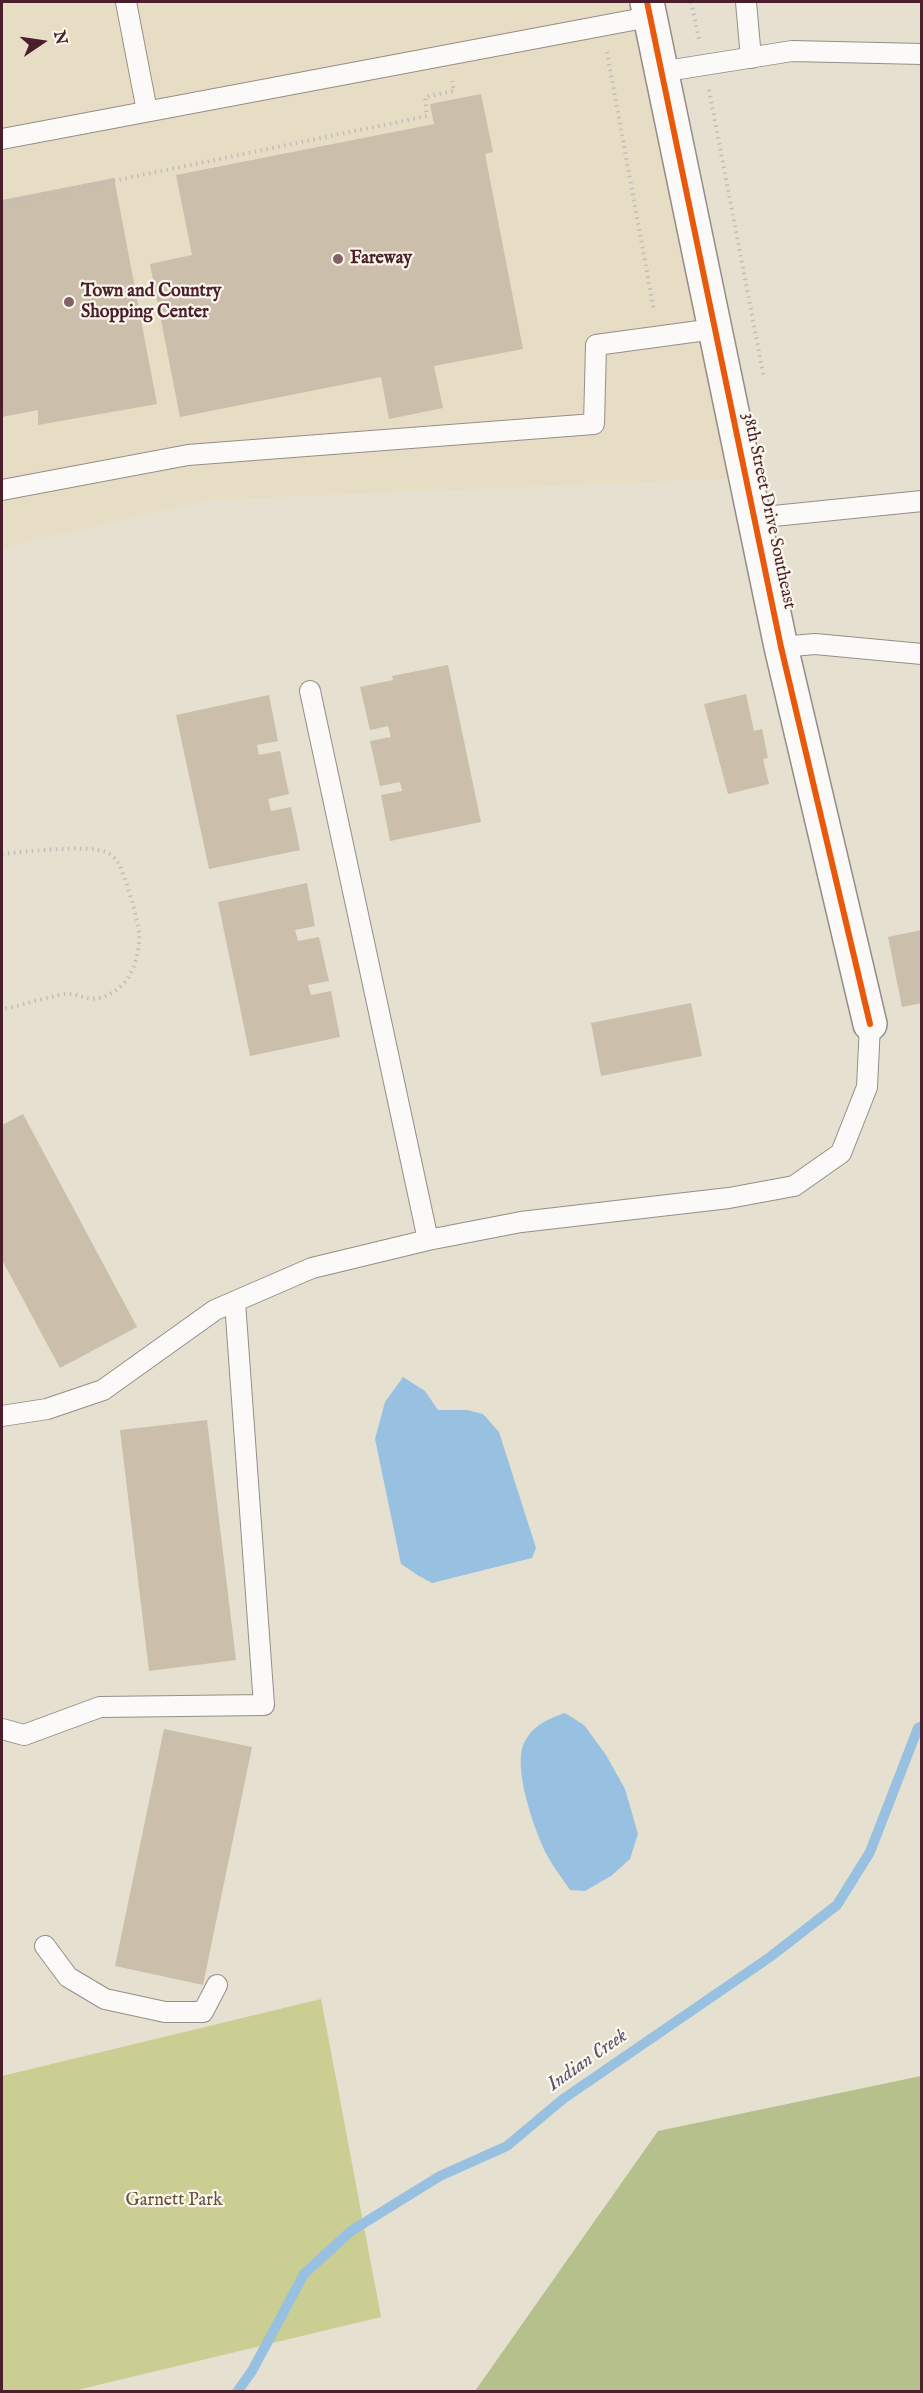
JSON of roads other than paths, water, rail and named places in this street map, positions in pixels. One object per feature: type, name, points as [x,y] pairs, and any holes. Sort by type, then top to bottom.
[{"type":"street","name":"38th Street Drive Southeast","points":[[648,9],[781,647],[870,1024]]},
{"type":"lane","points":[[126,2],[147,111]]},
{"type":"lane","points":[[746,2],[751,58]]},
{"type":"lane","points":[[2,139],[602,26],[648,9]]},
{"type":"lane","points":[[660,72],[792,51],[921,54]]},
{"type":"lane","points":[[2,490],[188,455],[594,424],[596,345],[714,328]]},
{"type":"lane","points":[[754,518],[921,501]]},
{"type":"lane","points":[[781,647],[815,644],[921,654]]},
{"type":"lane","points":[[310,691],[428,1240]]},
{"type":"lane","points":[[2,1416],[47,1409],[103,1390],[215,1310],[312,1268],[428,1240],[521,1222],[729,1198],[794,1186],[842,1153],[867,1087],[870,1024]]},
{"type":"lane","points":[[2,1729],[24,1735],[100,1707],[264,1705],[235,1302]]},
{"type":"lane","points":[[45,1946],[68,1977],[105,1999],[165,2013],[203,2012],[217,1985]]},
{"type":"water","points":[[403,1377],[425,1391],[438,1410],[467,1410],[483,1414],[499,1432],[536,1548],[532,1558],[432,1583],[401,1564],[375,1439],[385,1402]]},
{"type":"water","points":[[565,1713],[584,1725],[606,1755],[625,1789],[638,1834],[630,1859],[611,1876],[585,1891],[570,1890],[547,1855],[526,1798],[521,1766],[521,1752],[533,1730],[542,1723]]},
{"type":"waterway","name":"Indian Creek","points":[[237,2392],[252,2371],[304,2274],[351,2231],[440,2176],[507,2146],[563,2099],[770,1957],[837,1905],[870,1852],[918,1728],[922,1726]]},
{"type":"place","name":"Fareway","points":[[338,259]]},
{"type":"place","name":"Town and Country Shopping Center","points":[[69,302]]},
{"type":"park label","name":"Garnett Park","points":[[174,2201]]}]
